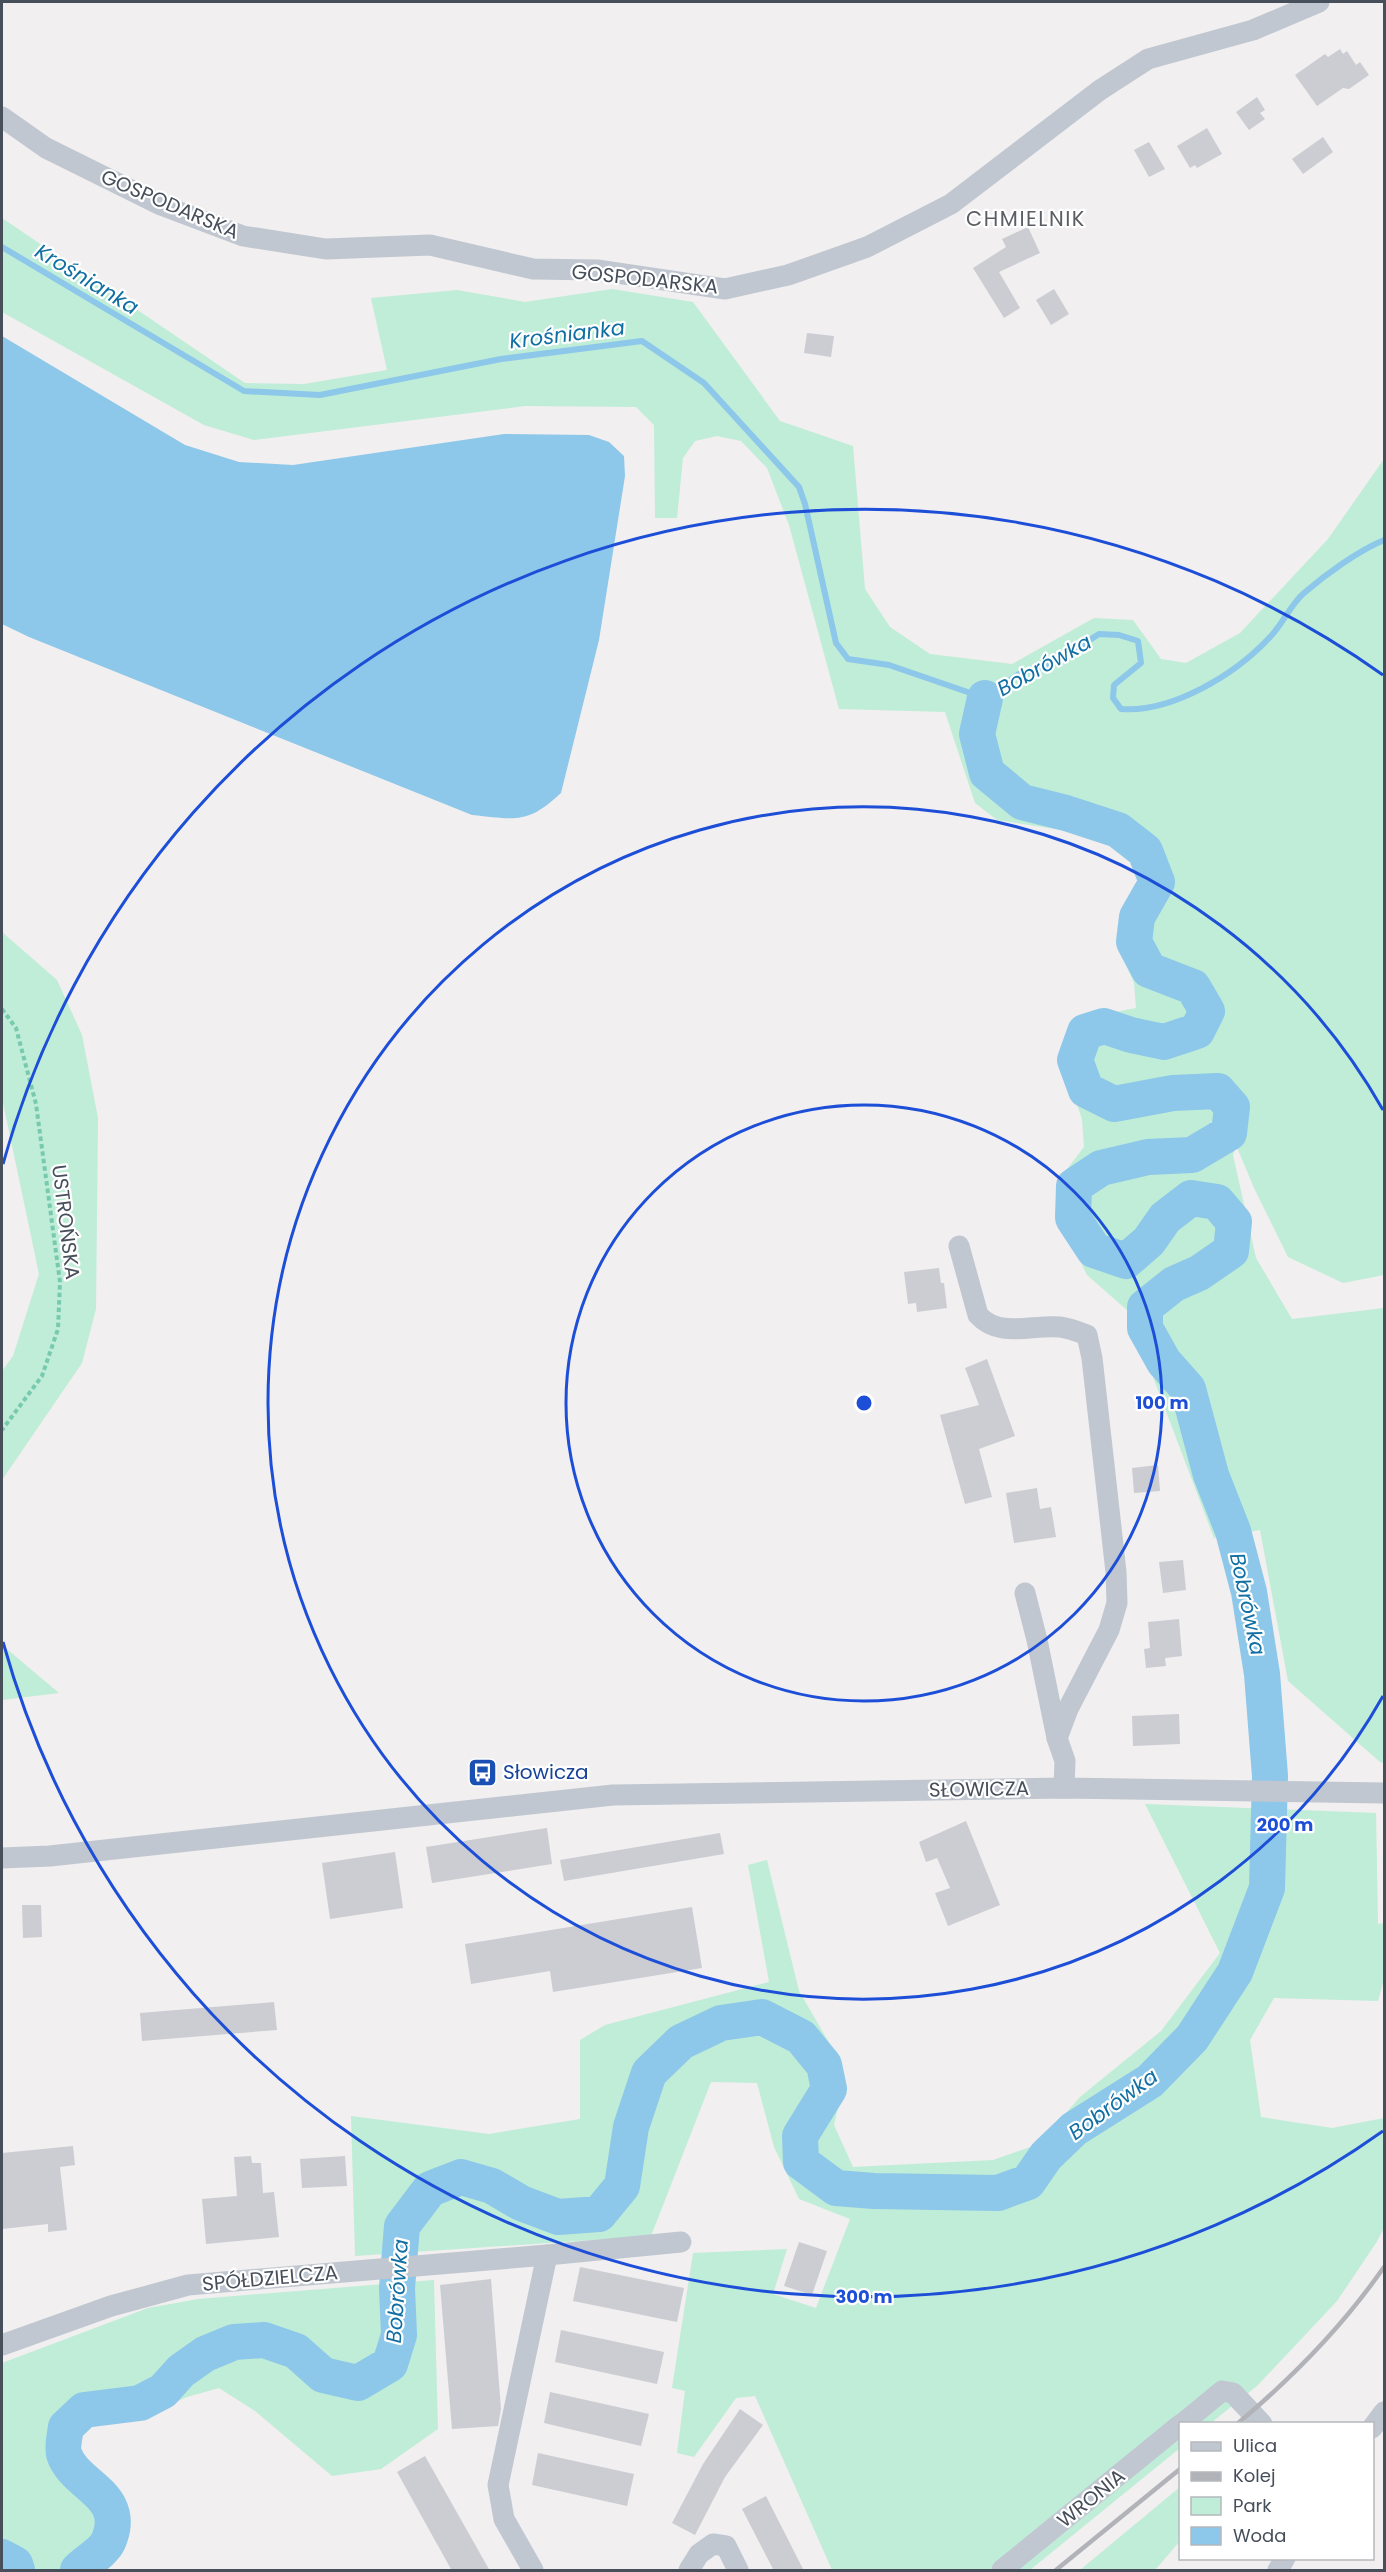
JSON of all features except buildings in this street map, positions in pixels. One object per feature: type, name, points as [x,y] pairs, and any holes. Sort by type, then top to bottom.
[{"type":"street","name":"GOSPODARSKA","points":[[2,117],[56,153],[161,205],[243,236],[326,249],[430,245],[533,269],[597,270],[725,289],[788,275],[867,247],[951,204],[1100,90],[1149,59],[1253,30],[1319,2]]},
{"type":"street","points":[[959,1246],[978,1315],[986,1323],[1003,1329],[1060,1327],[1087,1335],[1092,1358],[1118,1603],[1109,1630],[1068,1709],[1057,1738]]},
{"type":"street","points":[[1025,1593],[1057,1738],[1065,1761],[1064,1788]]},
{"type":"street","name":"SŁOWICZA","points":[[2,1858],[62,1855],[613,1794],[1064,1788],[1384,1793]]},
{"type":"street","name":"SPÓŁDZIELCZA","points":[[2,2345],[111,2306],[188,2285],[547,2256],[681,2242]]},
{"type":"street","points":[[533,2571],[504,2519],[498,2484],[547,2256]]},
{"type":"street","name":"WRONIA","points":[[1183,2422],[1222,2391],[1233,2393],[1260,2422]]},
{"type":"street","points":[[1374,2425],[1384,2412]]},
{"type":"street","name":"WRONIA","points":[[1002,2571],[1179,2426]]},
{"type":"street","points":[[689,2571],[699,2554],[713,2544],[726,2546],[738,2571]]},
{"type":"path","name":"USTROŃSKA","points":[[2,1009],[16,1028],[36,1104],[60,1282],[58,1329],[42,1376],[2,1430]]},
{"type":"green space","points":[[2,218],[245,383],[304,384],[387,370],[371,298],[457,290],[525,302],[612,289],[693,302],[780,421],[853,446],[865,589],[890,627],[930,654],[1012,664],[1094,618],[1133,620],[1161,659],[1186,663],[1240,633],[1328,539],[1384,459],[1384,1275],[1343,1283],[1288,1257],[1236,1145],[1233,1155],[1256,1258],[1292,1319],[1384,1308],[1384,1763],[1380,1762],[1288,1681],[1260,1530],[1214,1538],[1128,1311],[1087,1275],[1057,1214],[1057,1182],[1084,1147],[1082,1119],[1059,1053],[1070,1031],[1090,1017],[1136,1008],[1134,983],[1123,958],[1123,928],[1145,882],[1135,858],[1115,838],[997,820],[975,803],[945,712],[839,709],[789,525],[767,468],[741,441],[717,436],[695,441],[683,458],[677,518],[655,518],[654,425],[636,407],[525,406],[254,440],[204,425],[2,312]]},
{"type":"green space","points":[[2,932],[57,980],[82,1035],[98,1118],[96,1309],[82,1363],[2,1480],[2,1371],[13,1356],[39,1274],[2,1098]]},
{"type":"green space","points":[[2,1645],[59,1693],[2,1700]]},
{"type":"green space","points":[[1145,1804],[1376,1813],[1378,1924],[1384,1923],[1384,1979],[1378,2001],[1274,1998],[1250,2040],[1261,2117],[1332,2128],[1384,2118],[1384,2228],[1337,2301],[1258,2385],[1212,2422],[1179,2422],[1179,2449],[1030,2570],[832,2570],[755,2396],[736,2398],[694,2457],[677,2453],[685,2391],[672,2388],[693,2253],[787,2249],[773,2294],[816,2308],[850,2219],[799,2199],[774,2147],[757,2083],[711,2082],[651,2236],[355,2256],[351,2116],[489,2134],[580,2119],[580,2040],[605,2025],[769,1982],[748,1865],[767,1860],[799,1991],[838,2058],[842,2089],[834,2125],[853,2167],[993,2160],[1039,2144],[1080,2097],[1161,2031],[1220,1953]]},
{"type":"green space","points":[[434,2280],[438,2429],[381,2469],[332,2476],[255,2411],[219,2388],[187,2397],[140,2418],[85,2426],[74,2438],[80,2461],[100,2479],[123,2522],[122,2543],[99,2570],[2,2570],[2,2363],[148,2308],[198,2299]]},
{"type":"green space","points":[[1179,2488],[1179,2542],[1155,2570],[1080,2570]]},
{"type":"water","points":[[2,336],[185,445],[239,462],[293,465],[504,434],[589,435],[609,442],[624,456],[625,476],[599,640],[561,793],[539,810],[520,818],[472,815],[29,637],[2,624]]},
{"type":"waterway","name":"Krośnianka","points":[[2,247],[244,391],[320,395],[501,359],[642,341],[704,383],[799,487],[805,504],[836,643],[848,659],[889,665],[985,698],[1019,674],[1054,663],[1099,634],[1119,635],[1138,641],[1141,663],[1114,685],[1113,698],[1121,709],[1141,709],[1182,698],[1240,664],[1270,637],[1304,593],[1364,550],[1384,540]]},
{"type":"waterway","name":"Bobrówka","points":[[78,2570],[106,2546],[113,2526],[112,2513],[106,2502],[78,2475],[64,2454],[66,2427],[84,2410],[140,2403],[163,2391],[181,2371],[205,2354],[234,2342],[264,2340],[296,2351],[323,2375],[358,2383],[390,2364],[399,2335],[397,2288],[402,2226],[430,2189],[461,2177],[492,2186],[521,2203],[558,2217],[599,2214],[622,2186],[631,2127],[649,2073],[681,2042],[721,2023],[762,2017],[801,2037],[824,2065],[829,2089],[800,2136],[801,2162],[836,2188],[874,2191],[998,2193],[1028,2182],[1046,2156],[1074,2129],[1150,2081],[1192,2038],[1235,1972],[1267,1888],[1270,1776],[1262,1674],[1249,1592],[1233,1531],[1211,1475],[1188,1389],[1164,1362],[1145,1328],[1145,1307],[1174,1284],[1199,1273],[1231,1251],[1234,1222],[1217,1202],[1191,1198],[1165,1218],[1149,1241],[1126,1261],[1094,1250],[1073,1218],[1074,1186],[1101,1168],[1148,1157],[1192,1155],[1229,1133],[1232,1107],[1218,1091],[1173,1093],[1114,1104],[1086,1090],[1075,1060],[1085,1032],[1104,1026],[1164,1042],[1197,1031],[1207,1011],[1193,987],[1149,970],[1134,942],[1137,917],[1157,882],[1145,851],[1118,830],[1022,802],[987,773],[977,734],[985,698]]},
{"type":"waterway","name":"Bobrówka","points":[[2,2557],[15,2564],[17,2570]]},
{"type":"railway","points":[[1239,2422],[1316,2350],[1384,2267]]},
{"type":"railway","points":[[1056,2570],[1179,2470]]},
{"type":"place","name":"Słowicza","points":[[482,1772]]},
{"type":"district","name":"CHMIELNIK","points":[[1026,218]]}]
